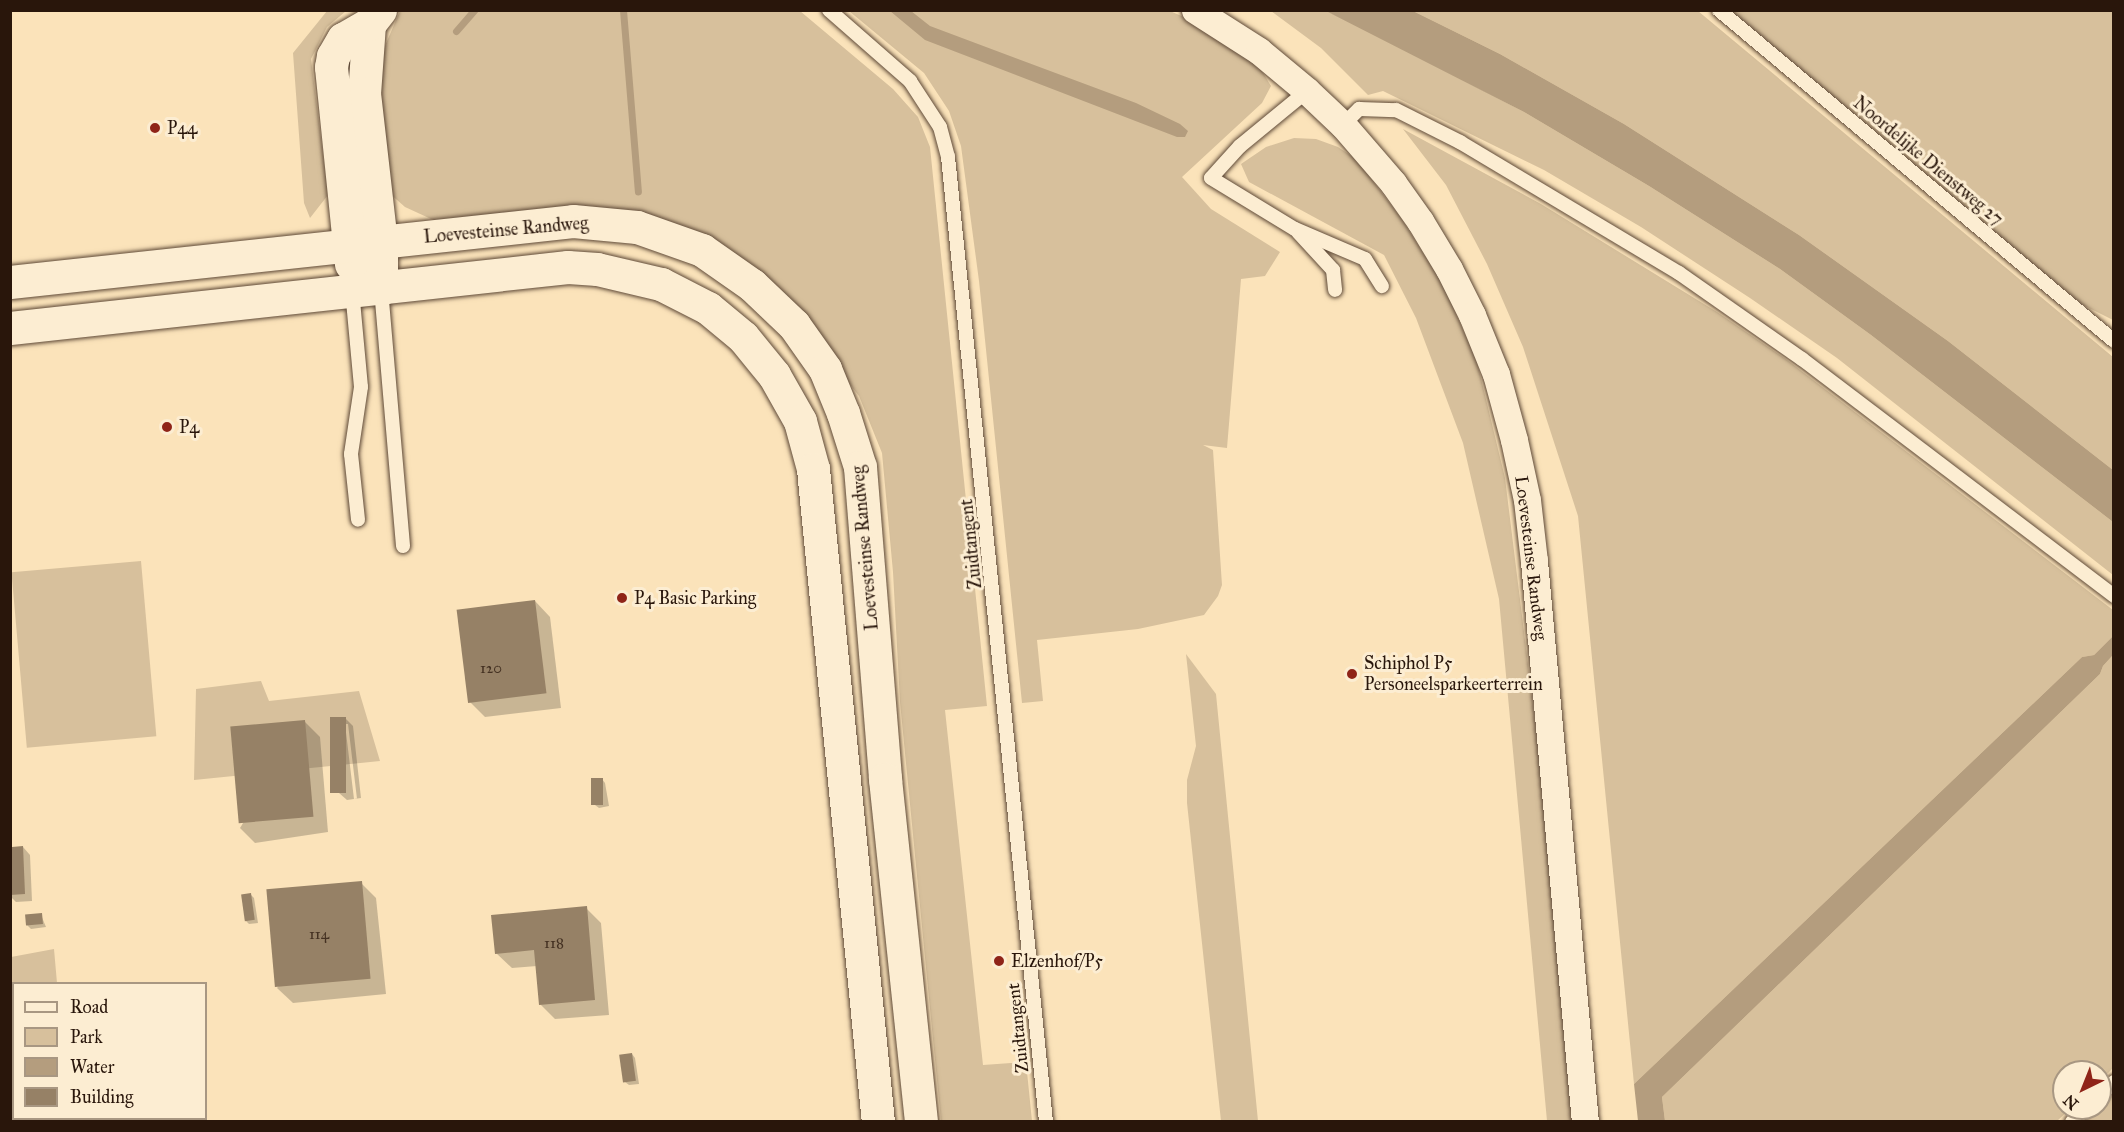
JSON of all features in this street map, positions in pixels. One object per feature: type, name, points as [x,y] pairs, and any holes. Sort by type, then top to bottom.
[{"type":"street","name":"Loevesteinse Randweg","points":[[1195,10],[1259,51],[1307,91],[1343,125],[1393,183],[1420,221],[1449,269],[1472,315],[1496,374],[1527,500],[1585,1122]]},
{"type":"street","points":[[366,290],[364,93],[375,17]]},
{"type":"street","name":"Loevesteinse Randweg","points":[[10,282],[573,220],[637,227],[702,250],[752,285],[794,325],[825,369],[843,413],[860,467],[885,779],[921,1122]]},
{"type":"street","points":[[10,328],[568,267],[630,274],[662,284],[708,308],[743,338],[774,375],[800,421],[813,469],[878,1122]]},
{"type":"lane","name":"Zuidtangent","points":[[829,10],[910,81],[940,127],[948,157],[1046,1122]]},
{"type":"lane","name":"Noordelijke Dienstweg 27","points":[[1719,10],[2114,341]]},
{"type":"lane","points":[[1307,91],[1240,146],[1211,178],[1294,229],[1365,259],[1382,286]]},
{"type":"lane","points":[[1343,125],[1359,110],[1396,110],[1470,148],[1679,273],[1802,359],[2114,596]]},
{"type":"lane","points":[[1294,229],[1333,270],[1335,290]]},
{"type":"lane","points":[[358,520],[351,454],[361,387],[366,290]]},
{"type":"lane","points":[[366,290],[403,546]]},
{"type":"green space","points":[[327,11],[346,11],[327,27],[311,59],[328,195],[310,218],[304,203],[293,53]]},
{"type":"green space","points":[[400,11],[800,11],[893,89],[918,117],[930,147],[987,706],[945,710],[983,1065],[1026,1062],[1032,1121],[941,1121],[900,702],[893,572],[882,453],[859,396],[819,344],[673,229],[442,224],[405,207],[388,192],[372,76]]},
{"type":"green space","points":[[849,11],[1170,11],[1202,25],[1260,68],[1271,86],[1262,103],[1182,177],[1211,209],[1280,252],[1265,276],[1241,279],[1227,448],[1203,445],[1213,450],[1222,585],[1218,596],[1204,615],[1138,629],[1037,640],[1043,701],[1022,703],[979,281],[961,146],[949,111],[924,73]]},
{"type":"green space","points":[[1271,11],[1326,11],[1357,25],[1524,112],[1649,186],[1780,269],[1871,335],[2113,522],[2113,575],[1837,358],[1750,298],[1641,227],[1544,170],[1383,91],[1368,95],[1321,48]]},
{"type":"green space","points":[[1413,11],[1698,11],[2113,357],[2113,470],[1948,341],[1799,235],[1624,124],[1500,54]]},
{"type":"green space","points":[[1729,11],[2113,11],[2113,320],[2081,304]]},
{"type":"green space","points":[[1403,129],[1541,204],[1717,312],[1787,360],[2113,610],[2113,636],[2094,655],[2082,657],[1634,1084],[1578,516],[1523,347],[1487,264],[1446,185]]},
{"type":"green space","points":[[1294,138],[1316,139],[1338,147],[1356,159],[1401,218],[1444,286],[1477,362],[1505,478],[1552,859],[1578,1121],[1547,1121],[1499,599],[1463,443],[1416,318],[1384,255],[1249,182],[1241,164],[1266,147]]},
{"type":"green space","points":[[141,561],[156,736],[27,748],[11,572]]},
{"type":"green space","points":[[1186,654],[1216,694],[1258,1121],[1221,1121],[1187,803],[1187,780],[1196,746]]},
{"type":"green space","points":[[2113,655],[2113,1068],[2112,1060],[2052,1060],[2052,1120],[2057,1121],[1665,1121],[1662,1097],[2100,674],[2103,666]]},
{"type":"green space","points":[[261,681],[269,701],[359,691],[380,761],[194,780],[196,689]]},
{"type":"green space","points":[[54,949],[57,982],[12,982],[12,1120],[70,1121],[11,1122],[11,957]]},
{"type":"green space","points":[[2112,1096],[2113,1121],[2085,1121],[2112,1120]]},
{"type":"water","points":[[890,11],[911,11],[930,26],[1136,103],[1180,124],[1188,131],[1185,137],[1177,137],[925,40]]},
{"type":"water","points":[[1326,11],[1413,11],[1500,54],[1624,124],[1799,235],[1948,341],[2113,470],[2113,522],[1871,335],[1780,269],[1649,186],[1524,112]]},
{"type":"water","points":[[2113,636],[2113,655],[2103,666],[2100,674],[1662,1097],[1665,1121],[1638,1121],[1634,1084],[2082,657],[2094,655]]},
{"type":"water","points":[[10,1005],[12,1010],[12,1120],[29,1120],[11,1121]]},
{"type":"building","points":[[535,600],[546,693],[468,703],[457,610]]},
{"type":"building","points":[[330,717],[346,717],[346,793],[330,793]]},
{"type":"building","points":[[305,720],[313,817],[239,823],[230,727]]},
{"type":"building","points":[[591,778],[603,778],[603,805],[591,805]]},
{"type":"building","points":[[23,846],[25,894],[10,895],[12,847]]},
{"type":"building","points":[[362,881],[371,979],[275,987],[266,889]]},
{"type":"building","points":[[251,893],[255,920],[245,921],[241,894]]},
{"type":"building","points":[[587,906],[595,1000],[539,1005],[534,950],[495,954],[491,915]]},
{"type":"building","points":[[42,913],[43,924],[26,925],[25,914]]},
{"type":"building","points":[[632,1053],[636,1081],[623,1083],[619,1055]]},
{"type":"waterway","points":[[456,31],[474,10]]},
{"type":"waterway","points":[[623,10],[638,191]]},
{"type":"place","name":"P44","points":[[155,128]]},
{"type":"place","name":"P4","points":[[167,427]]},
{"type":"place","name":"P4 Basic Parking","points":[[622,598]]},
{"type":"place","name":"Schiphol P5 Personeelsparkeerterrein","points":[[1352,674]]},
{"type":"place","name":"Elzenhof/P5","points":[[999,961]]}]
